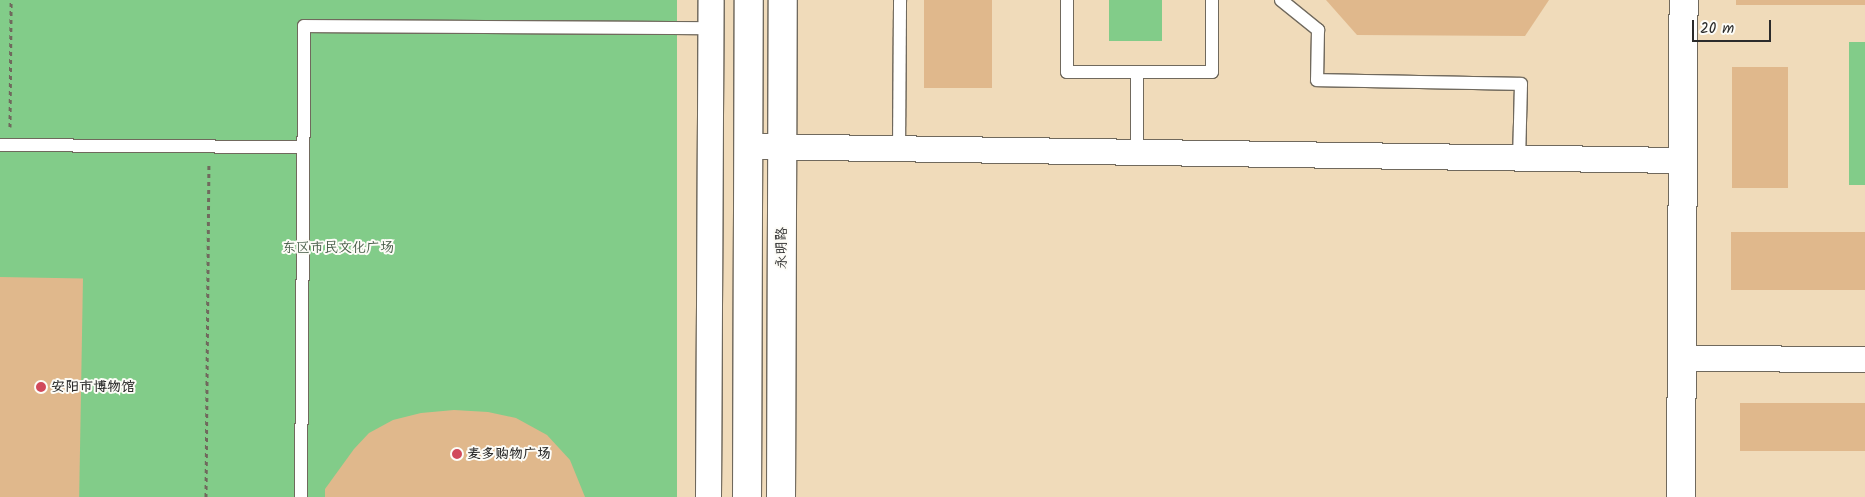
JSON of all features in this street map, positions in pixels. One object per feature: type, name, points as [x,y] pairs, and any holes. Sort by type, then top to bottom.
[{"type":"street","points":[[708,497],[711,0]]},
{"type":"street","points":[[747,497],[749,0]]},
{"type":"street","name":"永明路","points":[[781,497],[783,0]]},
{"type":"street","points":[[1682,497],[1684,0]]},
{"type":"street","points":[[748,146],[1683,160]]},
{"type":"street","points":[[1682,358],[1865,359]]},
{"type":"lane","points":[[899,148],[900,0]]},
{"type":"lane","points":[[1067,0],[1067,72],[1212,72],[1212,0]]},
{"type":"lane","points":[[1281,0],[1318,30],[1316,80],[1520,84],[1519,158]]},
{"type":"lane","points":[[301,497],[304,26],[711,28]]},
{"type":"lane","points":[[1137,72],[1137,152]]},
{"type":"lane","points":[[5,145],[303,147]]},
{"type":"path","points":[[5,145],[11,0]]},
{"type":"path","points":[[206,497],[209,146]]},
{"type":"green space","name":"东区市民文化广场","points":[[0,0],[677,0],[677,497],[0,497]]},
{"type":"green space","points":[[1109,0],[1162,0],[1162,41],[1109,41]]},
{"type":"green space","points":[[1849,42],[1865,42],[1865,185],[1849,185]]},
{"type":"building","points":[[924,0],[992,0],[992,88],[924,88]]},
{"type":"building","points":[[1326,0],[1549,0],[1525,36],[1357,35]]},
{"type":"building","points":[[1736,0],[1865,0],[1865,5],[1736,5]]},
{"type":"building","points":[[1732,67],[1788,67],[1788,188],[1732,188]]},
{"type":"building","points":[[1731,232],[1865,232],[1865,290],[1731,290]]},
{"type":"building","name":"安阳市博物馆","points":[[0,277],[83,278],[79,497],[0,497]]},
{"type":"building","points":[[1740,403],[1865,403],[1865,451],[1740,451]]},
{"type":"building","name":"麦多购物广场","points":[[454,410],[488,412],[516,418],[547,435],[570,460],[585,497],[325,497],[325,489],[354,449],[369,433],[393,420],[421,413]]},
{"type":"place","name":"安阳市博物馆","points":[[41,387]]},
{"type":"place","name":"麦多购物广场","points":[[457,454]]}]
